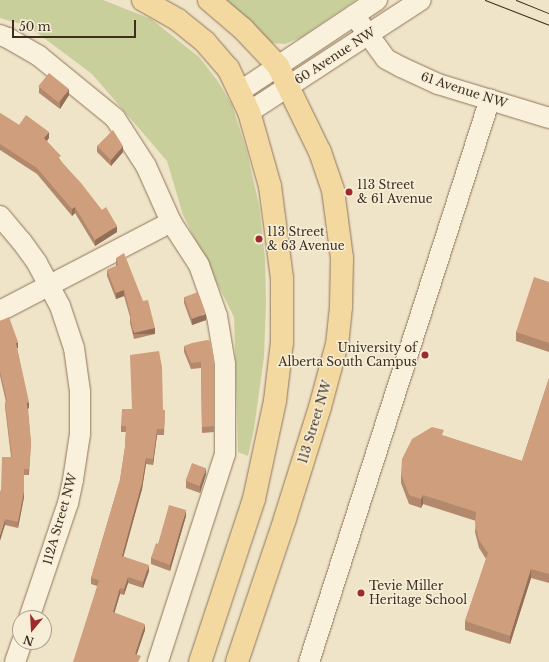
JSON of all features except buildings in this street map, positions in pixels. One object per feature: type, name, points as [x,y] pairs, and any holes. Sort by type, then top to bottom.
[{"type":"main road","points":[[144,0],[178,20],[205,42],[228,68],[249,112],[270,186],[282,278],[282,342],[276,401],[254,499],[200,662]]},
{"type":"main road","points":[[209,0],[243,29],[278,66]]},
{"type":"main road","name":"113 Street NW","points":[[237,662],[285,519],[320,407],[337,344],[341,306],[342,258],[333,190],[320,152],[278,66]]},
{"type":"street","name":"60 Avenue NW","points":[[239,92],[377,0]]},
{"type":"street","name":"60 Avenue NW","points":[[249,112],[421,0]]},
{"type":"street","name":"61 Avenue NW","points":[[354,15],[367,35],[386,59],[401,68],[438,84],[549,118]]},
{"type":"street","points":[[0,35],[39,56],[115,118],[146,166],[171,222],[199,265],[217,316],[225,364],[226,454],[158,662]]},
{"type":"street","points":[[310,662],[490,99]]},
{"type":"street","name":"112A Street NW","points":[[0,216],[22,242],[50,286],[68,327],[78,370],[80,427],[73,480],[68,503],[33,610]]},
{"type":"street","points":[[0,311],[171,222]]},
{"type":"street","points":[[15,662],[19,650]]},
{"type":"green space","points":[[0,0],[103,0],[151,19],[199,57],[217,80],[232,105],[247,152],[259,205],[265,258],[266,304],[264,357],[254,429],[248,456],[238,452],[234,317],[183,215],[167,161],[92,74],[28,26],[0,18]]},
{"type":"green space","points":[[221,0],[356,0],[300,38],[285,44],[270,43]]},
{"type":"tram line","points":[[485,0],[549,25]]},
{"type":"tram line","points":[[516,0],[549,13]]},
{"type":"place","name":"113 Street & 61 Avenue","points":[[349,192]]},
{"type":"place","name":"113 Street & 63 Avenue","points":[[259,239]]},
{"type":"place","name":"University of Alberta South Campus","points":[[425,355]]},
{"type":"place","name":"Tevie Miller Heritage School","points":[[361,593]]}]
